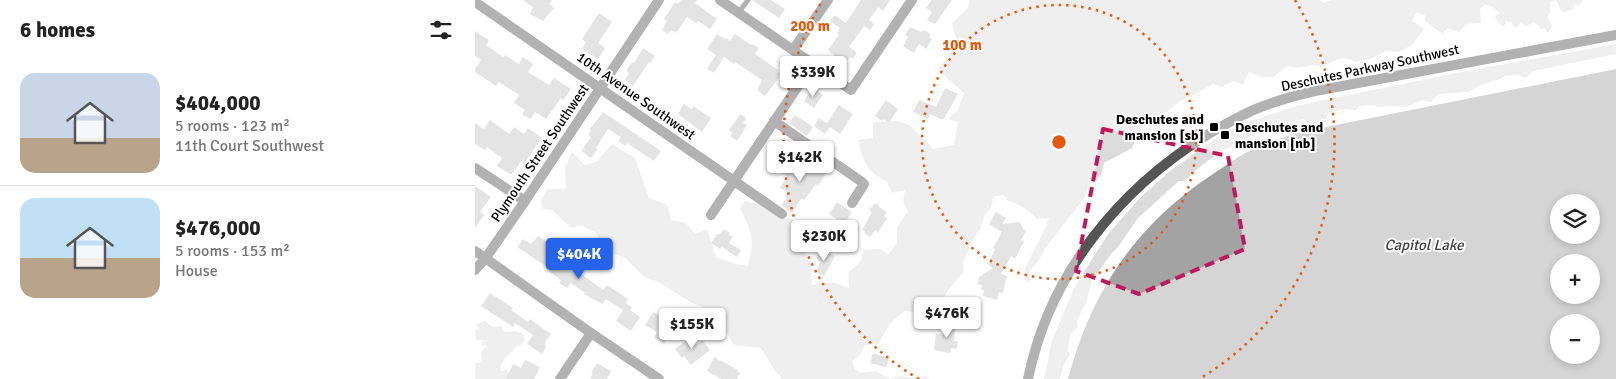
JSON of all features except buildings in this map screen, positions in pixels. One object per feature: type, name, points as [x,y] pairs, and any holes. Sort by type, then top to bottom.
[{"type":"street","name":"Plymouth Street Southwest","points":[[475,270],[485,259],[525,201],[659,0]]},
{"type":"street","points":[[720,0],[851,90],[912,0]]},
{"type":"street","points":[[793,50],[828,0]]},
{"type":"street","name":"10th Avenue Southwest","points":[[475,2],[782,214]]},
{"type":"street","name":"Deschutes Parkway Southwest","points":[[1028,379],[1037,343],[1052,306],[1068,273],[1087,244],[1126,198],[1144,182],[1181,152],[1216,130],[1259,107],[1315,91],[1616,35]]},
{"type":"street","points":[[711,215],[813,64]]},
{"type":"street","points":[[774,121],[864,184],[852,203]]},
{"type":"street","points":[[475,168],[525,201]]},
{"type":"street","points":[[475,251],[659,379]]},
{"type":"street","points":[[560,379],[591,333]]},
{"type":"lane","points":[[739,12],[748,0]]},
{"type":"highlighted area","points":[[1103,129],[1228,156],[1245,249],[1139,294],[1076,271]]},
{"type":"shaded area","points":[[969,0],[1319,0],[1324,3],[1331,0],[1556,0],[1550,2],[1550,13],[1547,17],[1552,25],[1548,33],[1544,28],[1541,30],[1538,25],[1533,23],[1526,26],[1521,23],[1515,28],[1511,22],[1506,21],[1504,27],[1498,23],[1495,16],[1500,13],[1491,6],[1485,5],[1480,8],[1481,23],[1466,24],[1459,32],[1447,28],[1443,34],[1425,21],[1426,16],[1417,12],[1412,21],[1424,29],[1413,44],[1400,52],[1386,51],[1370,59],[1355,62],[1341,59],[1321,66],[1297,68],[1289,66],[1274,77],[1261,77],[1249,72],[1243,85],[1233,81],[1222,87],[1213,84],[1180,101],[1162,116],[1146,119],[1132,148],[1104,163],[1101,175],[1088,187],[1085,197],[1044,250],[1028,274],[1031,280],[1027,282],[1023,276],[1049,218],[1037,219],[1024,208],[1008,201],[1004,195],[994,196],[990,210],[985,214],[980,229],[973,239],[963,262],[964,272],[952,285],[933,312],[923,315],[904,311],[890,324],[878,344],[865,345],[860,355],[852,361],[855,369],[861,373],[876,371],[890,379],[782,379],[761,348],[734,345],[722,324],[724,315],[692,303],[660,283],[643,276],[625,258],[608,252],[595,232],[580,225],[571,228],[552,210],[542,209],[541,200],[548,189],[566,189],[565,168],[572,152],[585,165],[596,162],[612,144],[635,158],[649,198],[667,205],[671,220],[686,223],[695,234],[707,229],[716,257],[748,266],[752,242],[740,208],[745,201],[761,205],[778,217],[795,220],[803,232],[804,253],[811,264],[812,285],[832,282],[849,288],[848,273],[861,261],[863,250],[881,249],[888,255],[897,243],[897,228],[908,211],[903,201],[905,190],[892,193],[887,182],[870,170],[858,140],[873,138],[873,122],[897,121],[911,126],[933,149],[954,145],[958,122],[948,119],[958,110],[964,93],[939,68],[950,52],[964,49],[955,36],[952,23],[968,8]]},
{"type":"shaded area","points":[[1556,0],[1582,0],[1582,2],[1578,6],[1575,3],[1573,9],[1566,12],[1561,11]]},
{"type":"shaded area","points":[[1616,44],[1616,54],[1533,71],[1526,78],[1517,75],[1505,76],[1468,92],[1439,94],[1431,102],[1422,100],[1407,107],[1377,107],[1373,105],[1359,106],[1356,110],[1345,109],[1328,113],[1326,119],[1321,119],[1319,126],[1311,127],[1304,119],[1272,128],[1240,141],[1210,159],[1185,181],[1179,181],[1138,218],[1092,281],[1086,303],[1077,321],[1078,327],[1070,334],[1068,350],[1070,355],[1063,366],[1060,379],[1044,379],[1052,340],[1075,286],[1108,234],[1141,197],[1170,171],[1223,133],[1250,121],[1300,105],[1456,73]]},
{"type":"shaded area","points":[[485,321],[493,327],[501,326],[504,332],[516,331],[522,333],[525,341],[520,346],[515,347],[501,364],[501,371],[507,370],[510,374],[506,379],[475,379],[475,362],[479,363],[482,359],[481,352],[487,346],[481,345],[483,340],[476,340],[475,329],[480,331],[476,325]]},
{"type":"shaded area","points":[[901,376],[912,378],[926,376],[929,379],[890,379]]},
{"type":"water","name":"Capitol Lake","points":[[1616,69],[1616,379],[1068,379],[1089,318],[1103,290],[1119,264],[1138,239],[1183,196],[1210,176],[1244,154],[1281,138],[1306,131]]},
{"type":"place","name":"Deschutes and mansion [sb]","points":[[1214,127]]},
{"type":"place","name":"Deschutes and mansion [nb]","points":[[1225,135]]}]
